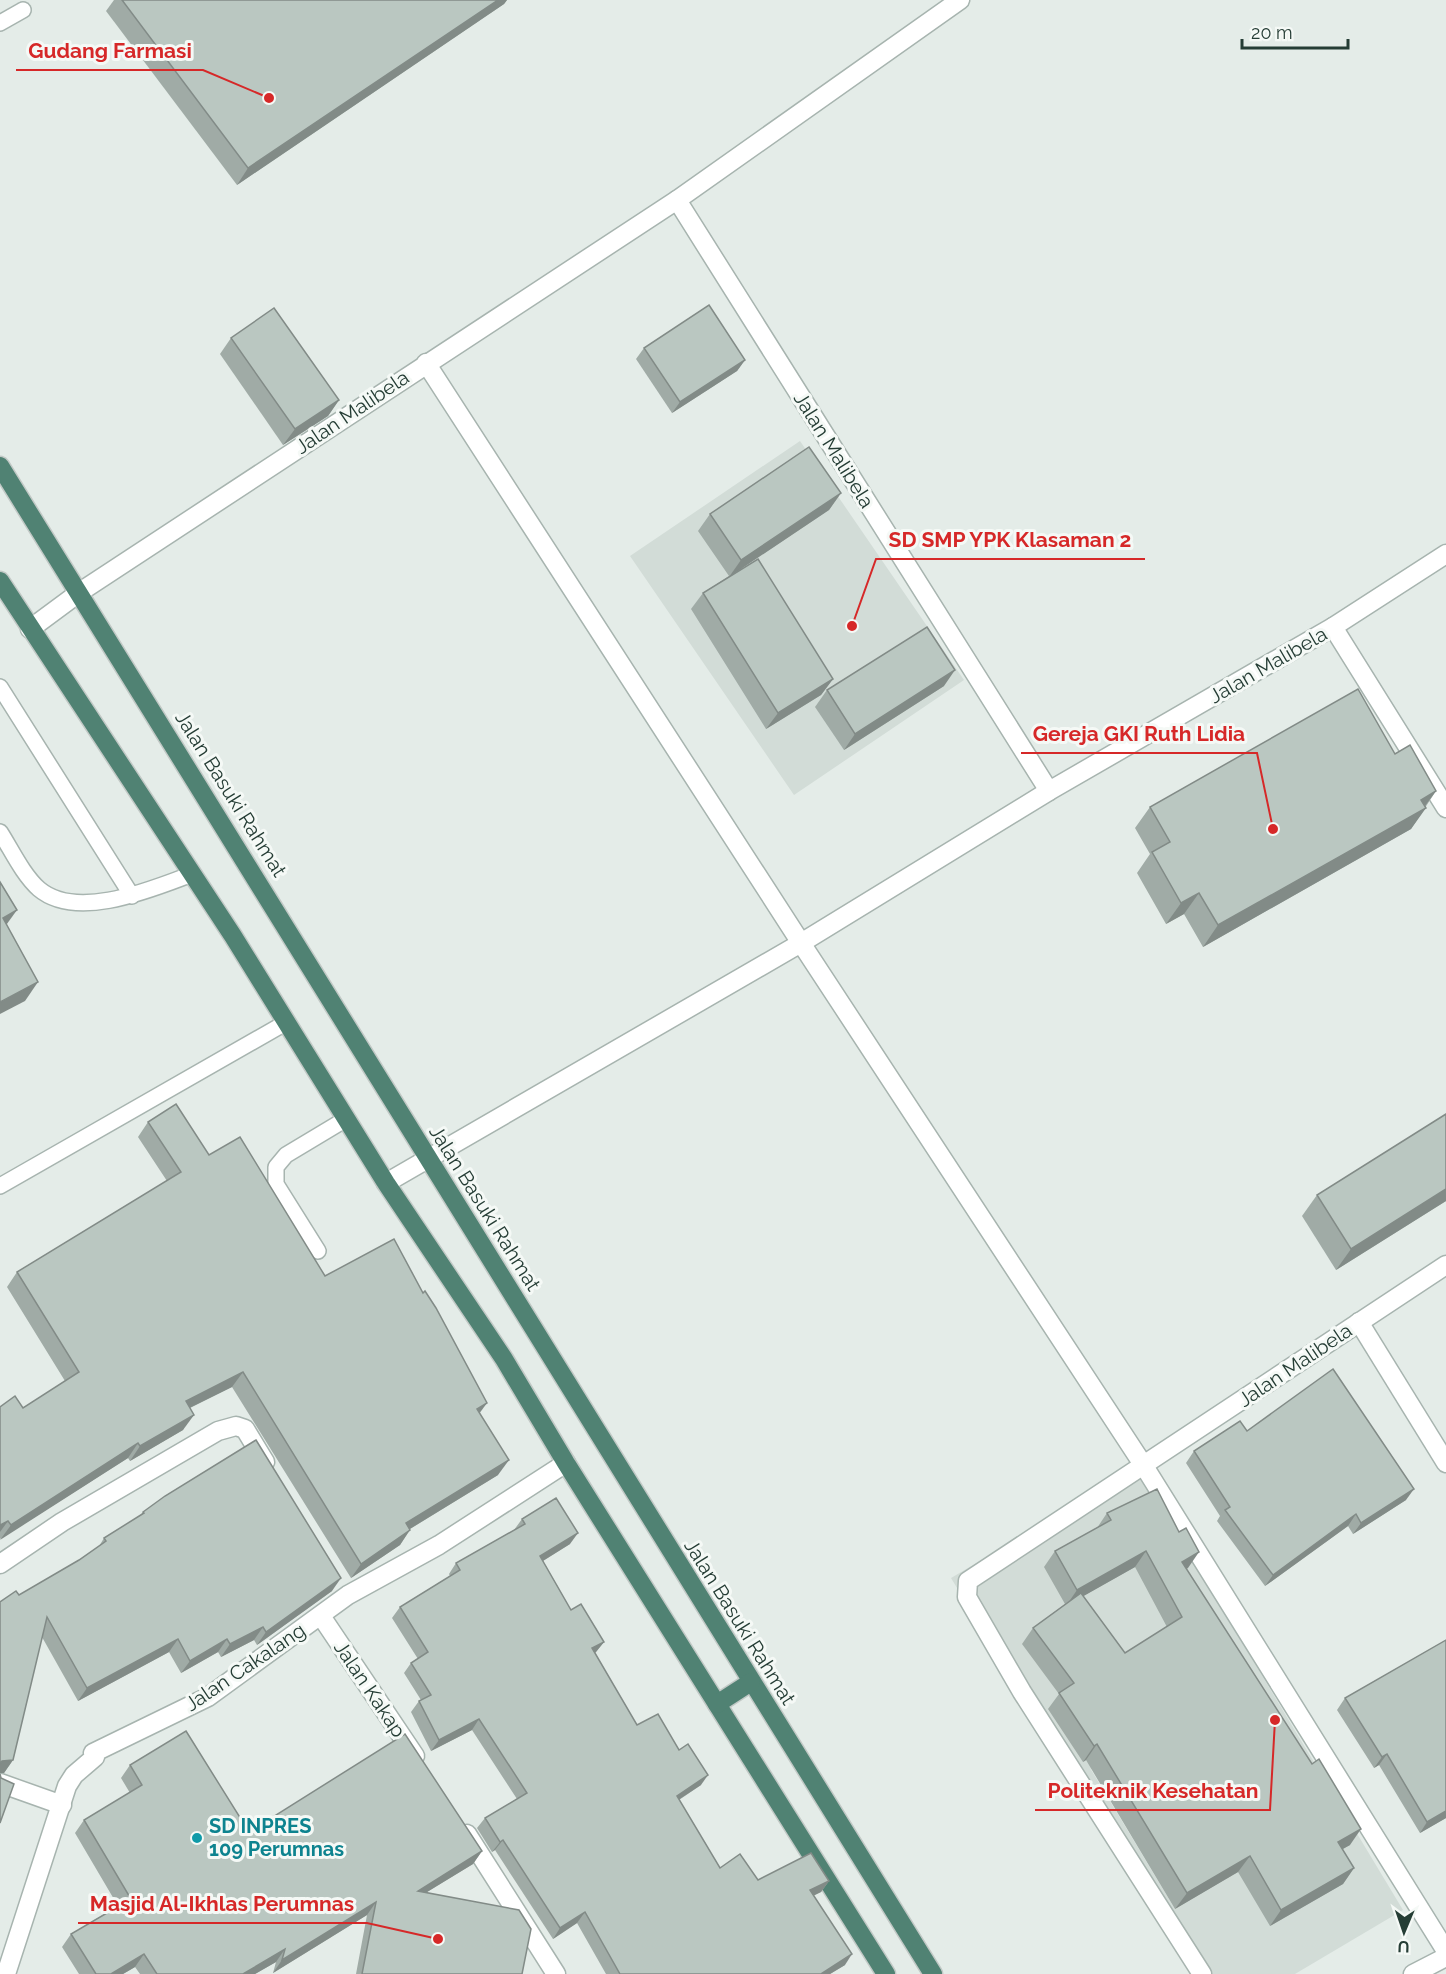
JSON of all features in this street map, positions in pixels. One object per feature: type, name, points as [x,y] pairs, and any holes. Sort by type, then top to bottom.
[{"type":"highway","name":"Jalan Basuki Rahmat","points":[[0,466],[81,592],[933,1974]]},
{"type":"highway","points":[[0,581],[287,1022],[386,1183],[504,1359],[566,1463],[886,1974]]},
{"type":"highway","points":[[717,1704],[751,1682]]},
{"type":"street","name":"Jalan Malibela","points":[[30,629],[81,592],[426,363],[677,200],[960,0]]},
{"type":"street","name":"Jalan Malibela","points":[[677,200],[1049,791]]},
{"type":"street","points":[[426,363],[801,943],[1144,1466],[1446,1952]]},
{"type":"street","points":[[1333,627],[1446,554]]},
{"type":"street","name":"Jalan Malibela","points":[[386,1183],[801,943],[1049,791],[1333,627],[1446,808]]},
{"type":"street","name":"Jalan Malibela","points":[[1202,1974],[1022,1692],[966,1594],[971,1577],[1144,1466],[1359,1322],[1443,1273]]},
{"type":"street","points":[[1359,1322],[1446,1463]]},
{"type":"street","points":[[0,1564],[62,1522],[224,1428],[236,1426],[245,1429],[276,1478]]},
{"type":"street","name":"Jalan Cakalang","points":[[8,1971],[62,1805],[74,1775],[94,1757],[93,1753],[208,1697],[348,1595],[439,1545],[566,1463]]},
{"type":"street","points":[[336,1576],[348,1595]]},
{"type":"street","name":"Jalan Kakap","points":[[321,1616],[426,1772]]},
{"type":"street","points":[[0,1783],[62,1805]]},
{"type":"street","points":[[459,1821],[556,1974]]},
{"type":"street","points":[[1413,1974],[1446,1957]]},
{"type":"lane","points":[[0,22],[23,10]]},
{"type":"lane","points":[[0,687],[132,896]]},
{"type":"lane","points":[[0,832],[36,886],[54,898],[80,902],[132,896],[192,874]]},
{"type":"lane","points":[[0,1186],[287,1022]]},
{"type":"lane","points":[[318,1251],[276,1184],[276,1167],[286,1155],[346,1119]]},
{"type":"shaded area","points":[[800,441],[964,680],[794,795],[630,556]],"holes":[[[798,464],[829,510],[730,576]]]},
{"type":"shaded area","points":[[1137,1468],[1403,1910],[1295,1974],[1190,1974],[951,1578]],"holes":[[[1175,1544],[1188,1568],[1148,1590]],[[1090,1768],[1226,1879],[1175,1909]]]},
{"type":"building","points":[[122,0],[498,0],[248,168]]},
{"type":"building","points":[[709,305],[745,360],[680,402],[644,348]]},
{"type":"building","points":[[274,308],[339,400],[295,429],[231,338]]},
{"type":"building","points":[[809,447],[841,493],[741,560],[710,514]]},
{"type":"building","points":[[758,559],[833,679],[778,713],[703,593]]},
{"type":"building","points":[[927,627],[955,670],[855,734],[827,690]]},
{"type":"building","points":[[1358,689],[1395,754],[1410,745],[1436,791],[1421,800],[1426,808],[1218,925],[1199,893],[1181,903],[1152,852],[1170,842],[1150,807]]},
{"type":"building","points":[[0,882],[17,910],[3,918],[38,982],[0,1002]]},
{"type":"building","points":[[176,1104],[209,1155],[240,1137],[325,1276],[394,1239],[423,1293],[425,1291],[436,1308],[487,1403],[477,1409],[509,1460],[406,1523],[410,1530],[361,1564],[243,1372],[186,1401],[194,1415],[140,1446],[138,1443],[11,1525],[8,1521],[0,1525],[0,1407],[15,1396],[23,1408],[79,1372],[17,1272],[181,1172],[148,1122]]},
{"type":"building","points":[[1446,1114],[1446,1189],[1351,1249],[1317,1195]]},
{"type":"building","points":[[1333,1369],[1414,1489],[1361,1523],[1356,1514],[1273,1575],[1225,1510],[1230,1507],[1194,1451],[1240,1421],[1247,1431]]},
{"type":"building","points":[[256,1440],[341,1578],[266,1632],[263,1627],[230,1644],[227,1639],[190,1661],[178,1639],[87,1688],[47,1617],[13,1760],[2,1761],[0,1764],[0,1602],[16,1591],[19,1595],[79,1560],[106,1541],[104,1538],[144,1513],[165,1496]]},
{"type":"building","points":[[1157,1489],[1179,1532],[1186,1528],[1199,1552],[1182,1562],[1312,1764],[1319,1759],[1361,1829],[1338,1842],[1354,1868],[1281,1910],[1250,1856],[1187,1893],[1097,1744],[1094,1746],[1059,1693],[1074,1683],[1033,1628],[1081,1593],[1125,1653],[1182,1617],[1146,1551],[1077,1590],[1055,1551],[1111,1520],[1107,1513]]},
{"type":"building","points":[[556,1498],[578,1533],[540,1556],[571,1610],[581,1604],[604,1642],[592,1648],[637,1725],[658,1714],[679,1750],[688,1744],[708,1775],[677,1796],[720,1868],[740,1854],[758,1880],[811,1853],[829,1881],[810,1890],[852,1954],[821,1974],[620,1974],[585,1912],[560,1928],[503,1840],[500,1842],[485,1818],[527,1793],[479,1719],[439,1740],[419,1701],[431,1695],[411,1663],[428,1652],[400,1607],[460,1570],[456,1563],[525,1524],[522,1519]]},
{"type":"building","points":[[1446,1640],[1446,1811],[1427,1822],[1387,1754],[1382,1757],[1345,1698]]},
{"type":"building","points":[[186,1731],[249,1832],[405,1734],[482,1851],[418,1891],[519,1910],[531,1929],[522,1974],[362,1974],[376,1902],[282,1960],[285,1949],[243,1974],[157,1974],[144,1954],[111,1974],[96,1974],[71,1934],[131,1899],[84,1820],[142,1785],[130,1765]]},
{"type":"building","points":[[0,1774],[1,1778],[14,1784],[0,1823]]},
{"type":"place","name":"Gudang Farmasi","points":[[269,98]]},
{"type":"place","name":"SD SMP YPK Klasaman 2","points":[[852,626]]},
{"type":"place","name":"Gereja GKI Ruth Lidia","points":[[1273,829]]},
{"type":"place","name":"Politeknik Kesehatan","points":[[1275,1720]]},
{"type":"place","name":"SD INPRES 109 Perumnas","points":[[197,1838]]},
{"type":"place","name":"Masjid Al-Ikhlas Perumnas","points":[[438,1939]]}]
